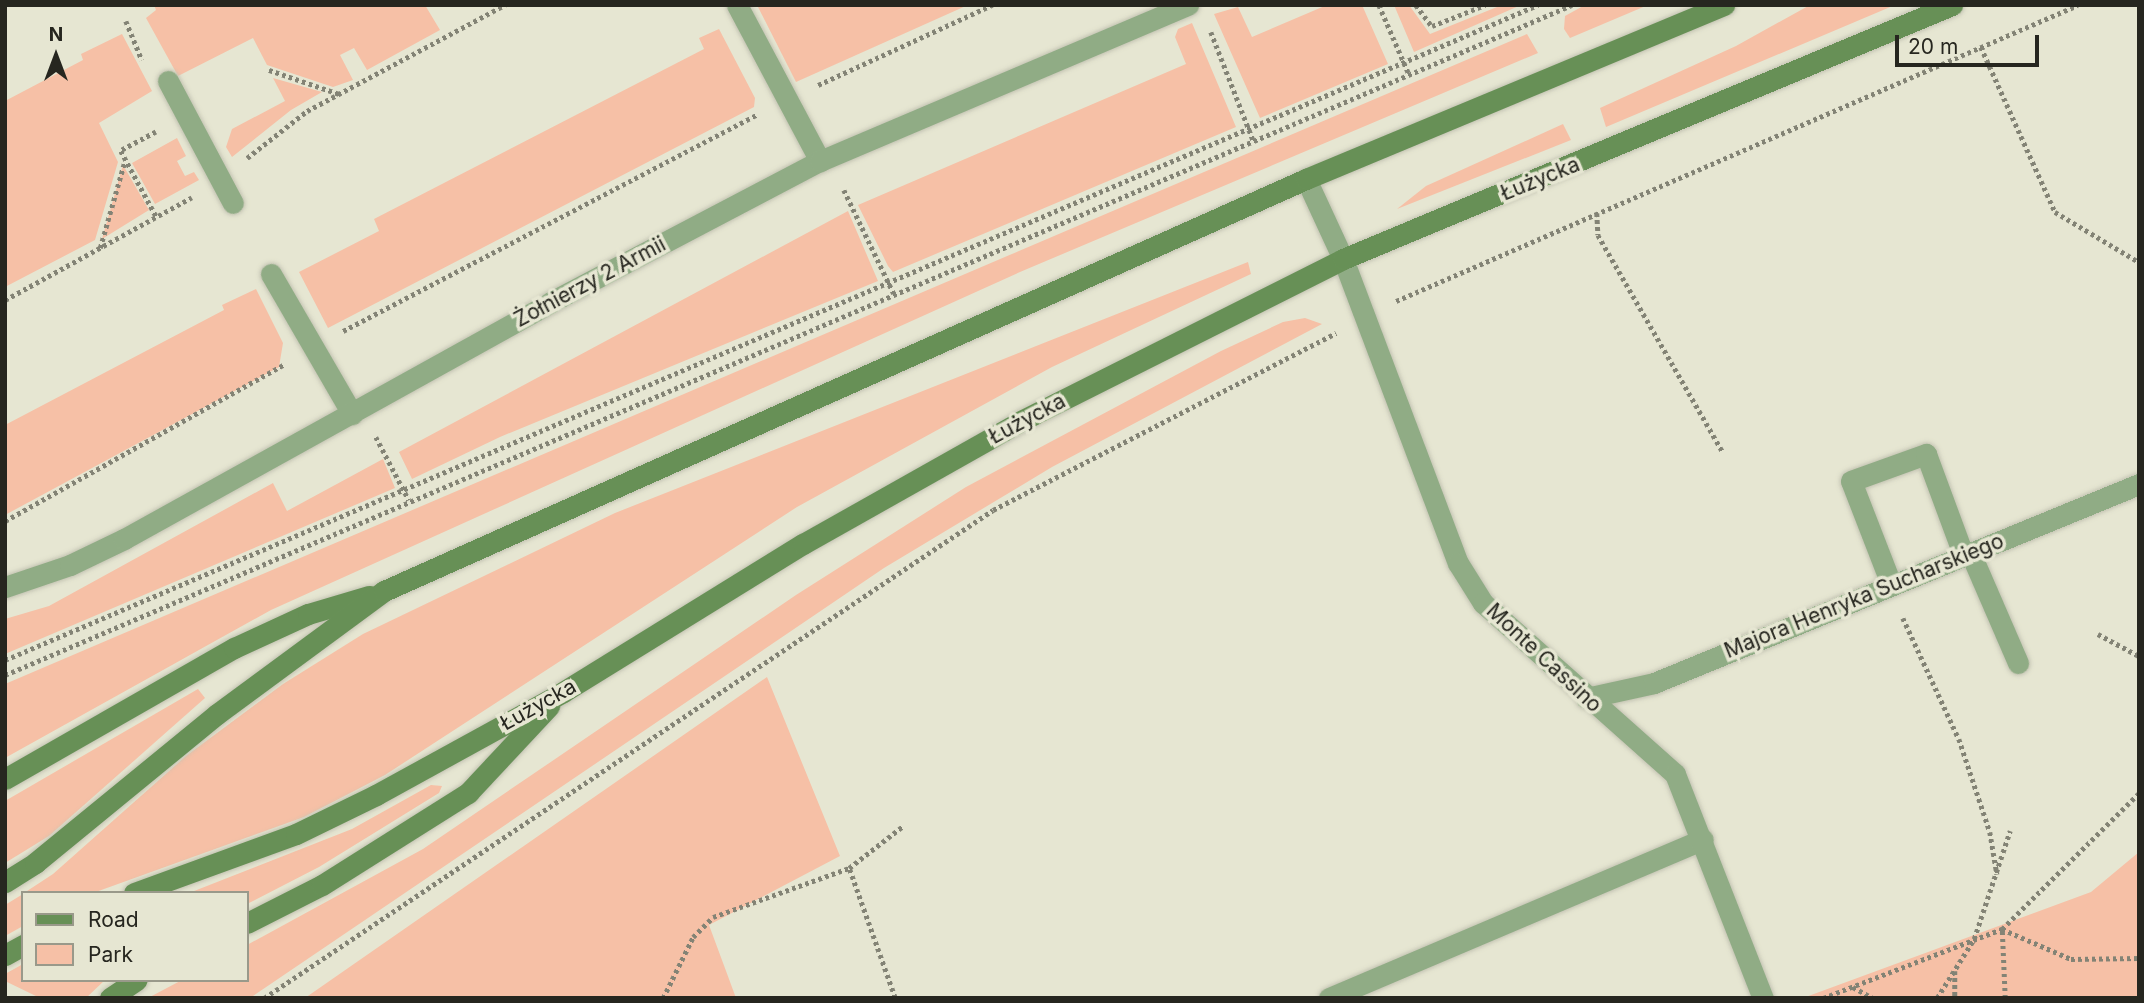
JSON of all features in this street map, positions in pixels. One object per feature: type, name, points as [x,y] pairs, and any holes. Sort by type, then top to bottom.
[{"type":"main road","points":[[5,779],[234,648],[308,614],[384,591],[1306,179],[1724,5]]},
{"type":"main road","name":"Łużycka","points":[[139,891],[296,834],[563,692],[803,544],[1021,421],[1343,259],[1952,5]]},
{"type":"main road","points":[[5,881],[35,863],[217,714],[384,591]]},
{"type":"main road","points":[[248,922],[321,886],[468,793],[563,692]]},
{"type":"main road","points":[[5,955],[21,946]]},
{"type":"main road","points":[[110,998],[134,982]]},
{"type":"street","points":[[737,5],[787,99],[824,160]]},
{"type":"street","name":"Żołnierzy 2 Armii","points":[[5,587],[69,565],[124,539],[551,302],[824,160],[1188,5]]},
{"type":"street","points":[[168,81],[233,203]]},
{"type":"street","name":"Monte Cassino","points":[[1306,179],[1343,259],[1458,563],[1483,603],[1586,698],[1675,774],[1703,839],[1763,998]]},
{"type":"street","points":[[271,274],[352,414]]},
{"type":"street","points":[[1891,584],[1851,481],[1926,454],[1966,553],[2018,663]]},
{"type":"street","name":"Majora Henryka Sucharskiego","points":[[1586,698],[1654,683],[2139,484]]},
{"type":"street","points":[[1329,998],[1703,839]]},
{"type":"path","points":[[5,300],[220,178],[307,111],[505,5]]},
{"type":"path","points":[[5,521],[492,250],[787,99],[992,5]]},
{"type":"path","points":[[1379,5],[1409,74]]},
{"type":"path","points":[[1416,5],[1432,26],[1485,5]]},
{"type":"path","points":[[5,674],[1572,5]]},
{"type":"path","points":[[264,998],[993,510],[1419,289],[2078,5]]},
{"type":"path","points":[[5,660],[1250,131],[1536,6],[1538,14]]},
{"type":"path","points":[[125,21],[144,64]]},
{"type":"path","points":[[1211,34],[1254,140]]},
{"type":"path","points":[[1981,47],[2055,212],[2139,262]]},
{"type":"path","points":[[269,70],[340,95]]},
{"type":"path","points":[[156,216],[121,151],[163,128]]},
{"type":"path","points":[[100,248],[125,159]]},
{"type":"path","points":[[824,160],[894,294]]},
{"type":"path","points":[[1597,213],[1598,234],[1723,452]]},
{"type":"path","points":[[396,471],[409,500]]},
{"type":"path","points":[[1891,584],[1959,739],[1990,832],[1997,874]]},
{"type":"path","points":[[2098,634],[2139,656]]},
{"type":"path","points":[[1823,998],[2002,929],[2139,793]]},
{"type":"path","points":[[663,998],[693,937],[713,917],[849,868],[903,826]]},
{"type":"path","points":[[1937,998],[1974,940],[2010,831]]},
{"type":"path","points":[[849,868],[895,998]]},
{"type":"path","points":[[2002,929],[2071,959],[2139,958]]},
{"type":"path","points":[[2002,929],[2005,998]]},
{"type":"path","points":[[1955,970],[1955,998]]},
{"type":"path","points":[[1852,986],[1873,998]]},
{"type":"green space","points":[[154,5],[425,5],[440,30],[367,70],[354,48],[340,55],[353,80],[333,87],[267,65],[253,38],[178,76],[146,18],[156,10]]},
{"type":"green space","points":[[757,5],[968,5],[796,82]]},
{"type":"green space","points":[[1327,5],[1362,5],[1388,64],[1260,118],[1214,14],[1238,7],[1252,37]]},
{"type":"green space","points":[[1394,5],[1409,5],[1430,34],[1502,5],[1521,5],[1414,52]]},
{"type":"green space","points":[[1585,5],[1648,5],[1570,38],[1564,29],[1565,16]]},
{"type":"green space","points":[[1810,5],[1895,5],[1606,127],[1600,108],[1736,46]]},
{"type":"green space","points":[[1192,23],[1236,127],[893,272],[888,266],[858,205],[1186,64],[1175,37],[1178,29]]},
{"type":"green space","points":[[719,29],[755,98],[754,107],[328,328],[299,272],[379,231],[374,219],[704,49],[699,38]]},
{"type":"green space","points":[[122,34],[152,91],[99,123],[118,162],[95,240],[5,287],[5,101],[83,60],[81,54]]},
{"type":"green space","points":[[1527,34],[1538,53],[1020,272],[271,610],[5,758],[5,684]]},
{"type":"green space","points":[[273,78],[322,92],[291,110],[232,157],[226,147],[232,129],[285,101]]},
{"type":"green space","points":[[1563,124],[1571,140],[1397,209],[1426,186]]},
{"type":"green space","points":[[177,138],[186,156],[177,161],[185,176],[194,172],[199,180],[155,204],[132,163]]},
{"type":"green space","points":[[123,165],[149,210],[102,239]]},
{"type":"green space","points":[[848,211],[878,281],[500,437],[412,479],[399,452]]},
{"type":"green space","points":[[1248,262],[1251,274],[1052,367],[797,507],[385,775],[304,817],[99,891],[27,891],[53,874],[186,756],[283,684],[363,634],[615,513]]},
{"type":"green space","points":[[256,289],[283,343],[279,367],[5,515],[5,425],[224,310],[222,305]]},
{"type":"green space","points":[[1305,318],[1322,324],[1052,467],[884,568],[250,998],[148,998],[178,982],[248,982],[248,944],[423,849],[796,595],[966,487],[1221,351],[1283,322]]},
{"type":"green space","points":[[383,459],[395,488],[5,654],[5,619],[49,606],[273,483],[287,511]]},
{"type":"green space","points":[[767,677],[840,856],[709,925],[736,998],[305,998]]},
{"type":"green space","points":[[198,689],[205,698],[49,836],[5,863],[5,801]]},
{"type":"green space","points":[[431,785],[442,786],[439,793],[319,867],[248,903],[248,891],[194,891],[352,829]]},
{"type":"green space","points":[[2139,852],[2139,998],[1803,998],[2091,892]]},
{"type":"green space","points":[[21,895],[21,927],[5,936],[5,905]]},
{"type":"green space","points":[[21,965],[21,982],[103,982],[86,998],[40,998],[5,981],[5,974]]}]
